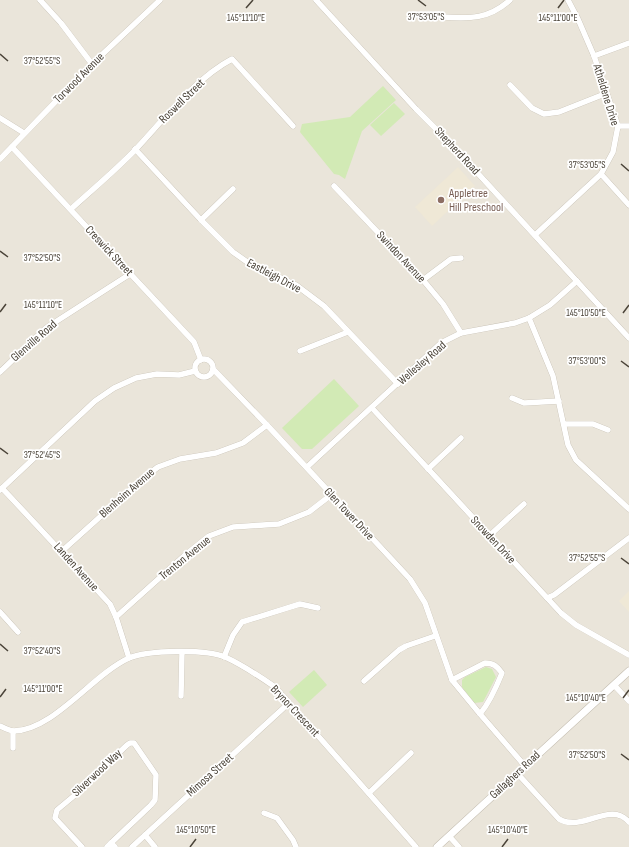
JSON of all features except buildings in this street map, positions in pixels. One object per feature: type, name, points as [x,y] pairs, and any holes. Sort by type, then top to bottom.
[{"type":"street","points":[[40,0],[61,23],[92,64]]},
{"type":"street","name":"Torwood Avenue","points":[[0,159],[92,64],[160,0]]},
{"type":"street","name":"Shepherd Road","points":[[316,0],[629,338]]},
{"type":"street","points":[[443,17],[481,17],[494,11],[510,0]]},
{"type":"street","name":"Atheldene Drive","points":[[535,235],[601,174],[613,152],[618,126],[594,56],[568,0]]},
{"type":"street","points":[[594,56],[629,43]]},
{"type":"street","name":"Roswell Street","points":[[71,209],[135,149],[174,108],[218,67],[232,59],[293,126]]},
{"type":"street","points":[[510,85],[532,108],[544,114],[559,112],[607,93]]},
{"type":"street","points":[[0,118],[24,133]]},
{"type":"street","points":[[618,126],[629,126]]},
{"type":"street","name":"Creswick Street","points":[[12,146],[194,342],[201,360]]},
{"type":"street","name":"Eastleigh Drive","points":[[135,149],[233,252],[250,264],[301,288],[324,306],[398,384]]},
{"type":"street","points":[[601,174],[629,205]]},
{"type":"street","name":"Swindon Avenue","points":[[334,186],[423,280],[442,304],[461,333]]},
{"type":"street","points":[[201,220],[233,188]]},
{"type":"street","points":[[423,280],[451,259],[461,258]]},
{"type":"street","name":"Glenville Road","points":[[0,372],[46,328],[130,274]]},
{"type":"street","name":"Wellesley Road","points":[[306,467],[441,343],[461,333],[515,323],[529,318],[550,305],[577,281]]},
{"type":"street","points":[[529,318],[553,376],[568,445],[576,460],[629,509]]},
{"type":"street","points":[[300,351],[348,332]]},
{"type":"street","points":[[201,360],[209,361],[212,366],[210,375],[204,377],[198,375],[195,371],[195,365],[201,360]]},
{"type":"street","name":"Glen Tower Drive","points":[[212,369],[267,425],[410,579],[425,603],[452,680],[525,766]]},
{"type":"street","points":[[1,489],[96,401],[114,388],[136,378],[157,374],[179,375],[195,371]]},
{"type":"street","points":[[512,398],[524,403],[559,400]]},
{"type":"street","name":"Snowden Drive","points":[[372,408],[561,613],[576,625],[629,655]]},
{"type":"street","points":[[564,424],[593,424],[608,430]]},
{"type":"street","name":"Blenheim Avenue","points":[[62,551],[141,480],[158,467],[180,459],[216,453],[243,443],[267,425]]},
{"type":"street","points":[[428,469],[461,438]]},
{"type":"street","name":"Landen Avenue","points":[[1,489],[62,551],[110,604],[116,617],[129,658]]},
{"type":"street","name":"Trenton Avenue","points":[[116,617],[184,556],[209,536],[233,527],[279,524],[309,512],[331,495]]},
{"type":"street","points":[[489,536],[524,504]]},
{"type":"street","points":[[547,598],[554,595],[629,538]]},
{"type":"street","points":[[224,657],[233,635],[242,622],[300,604],[318,608]]},
{"type":"street","points":[[0,612],[18,632]]},
{"type":"street","points":[[364,681],[399,650],[406,646],[436,636]]},
{"type":"street","points":[[181,696],[182,652]]},
{"type":"street","name":"Brynor Crescent","points":[[14,731],[32,727],[56,714],[98,678],[129,658],[155,653],[182,652],[197,652],[224,657],[256,674],[275,687],[416,847]]},
{"type":"street","points":[[452,680],[485,663],[491,663],[498,667],[502,673],[489,703],[480,714]]},
{"type":"street","name":"Gallaghers Road","points":[[437,847],[629,671]]},
{"type":"street","points":[[614,685],[629,701]]},
{"type":"street","name":"Mimosa Street","points":[[132,847],[289,703]]},
{"type":"street","points":[[0,726],[14,731],[13,748]]},
{"type":"street","name":"Silverwood Way","points":[[82,847],[55,818],[57,810],[127,745],[134,743],[156,772],[155,800],[111,846]]},
{"type":"street","points":[[369,793],[411,753]]},
{"type":"street","points":[[517,773],[559,819],[566,823],[582,822],[612,814],[622,816],[629,822]]},
{"type":"street","points":[[264,813],[277,818],[293,840],[296,847]]},
{"type":"street","points":[[144,835],[155,847]]},
{"type":"street","points":[[449,836],[460,847]]},
{"type":"shaded area","points":[[0,0],[629,0],[629,847],[0,847]]},
{"type":"shaded area","name":"Appletree Hill Preschool","points":[[458,167],[475,186],[432,226],[415,207]]},
{"type":"shaded area","points":[[629,591],[629,612],[619,601]]},
{"type":"green space","points":[[383,86],[396,100],[362,131],[345,179],[334,174],[300,132],[302,124],[350,117]]},
{"type":"green space","points":[[394,103],[405,114],[381,136],[370,125]]},
{"type":"green space","points":[[334,379],[359,406],[312,449],[302,449],[282,428]]},
{"type":"green space","points":[[486,667],[492,669],[496,677],[483,702],[474,703],[462,687],[462,680],[465,677]]},
{"type":"green space","points":[[314,670],[327,685],[303,707],[289,692]]},
{"type":"place","name":"Appletree Hill Preschool","points":[[441,200]]}]
